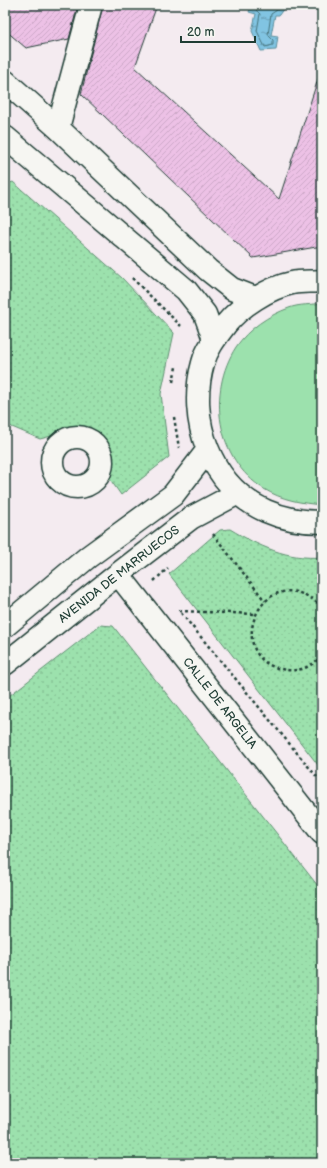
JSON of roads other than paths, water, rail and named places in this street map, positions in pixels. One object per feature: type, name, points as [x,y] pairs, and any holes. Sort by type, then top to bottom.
[{"type":"street","points":[[58,128],[91,5]]},
{"type":"street","points":[[5,81],[58,128],[208,270],[232,289],[255,298]]},
{"type":"street","points":[[5,137],[186,290],[205,314],[214,339]]},
{"type":"street","points":[[322,281],[291,283],[255,298],[234,315],[214,339],[203,362],[197,392],[198,422],[207,451],[220,473],[238,493],[265,511],[296,521],[322,522]]},
{"type":"street","points":[[5,626],[88,557],[173,495],[207,451]]},
{"type":"street","name":"AVENIDA DE MARRUECOS","points":[[5,664],[191,518],[238,493]]},
{"type":"street","name":"CALLE DE ARGELIA","points":[[118,574],[322,833]]},
{"type":"water","points":[[251,5],[286,5],[279,15],[275,15],[271,35],[278,36],[276,50],[261,51],[252,31],[256,14],[249,12]]}]
